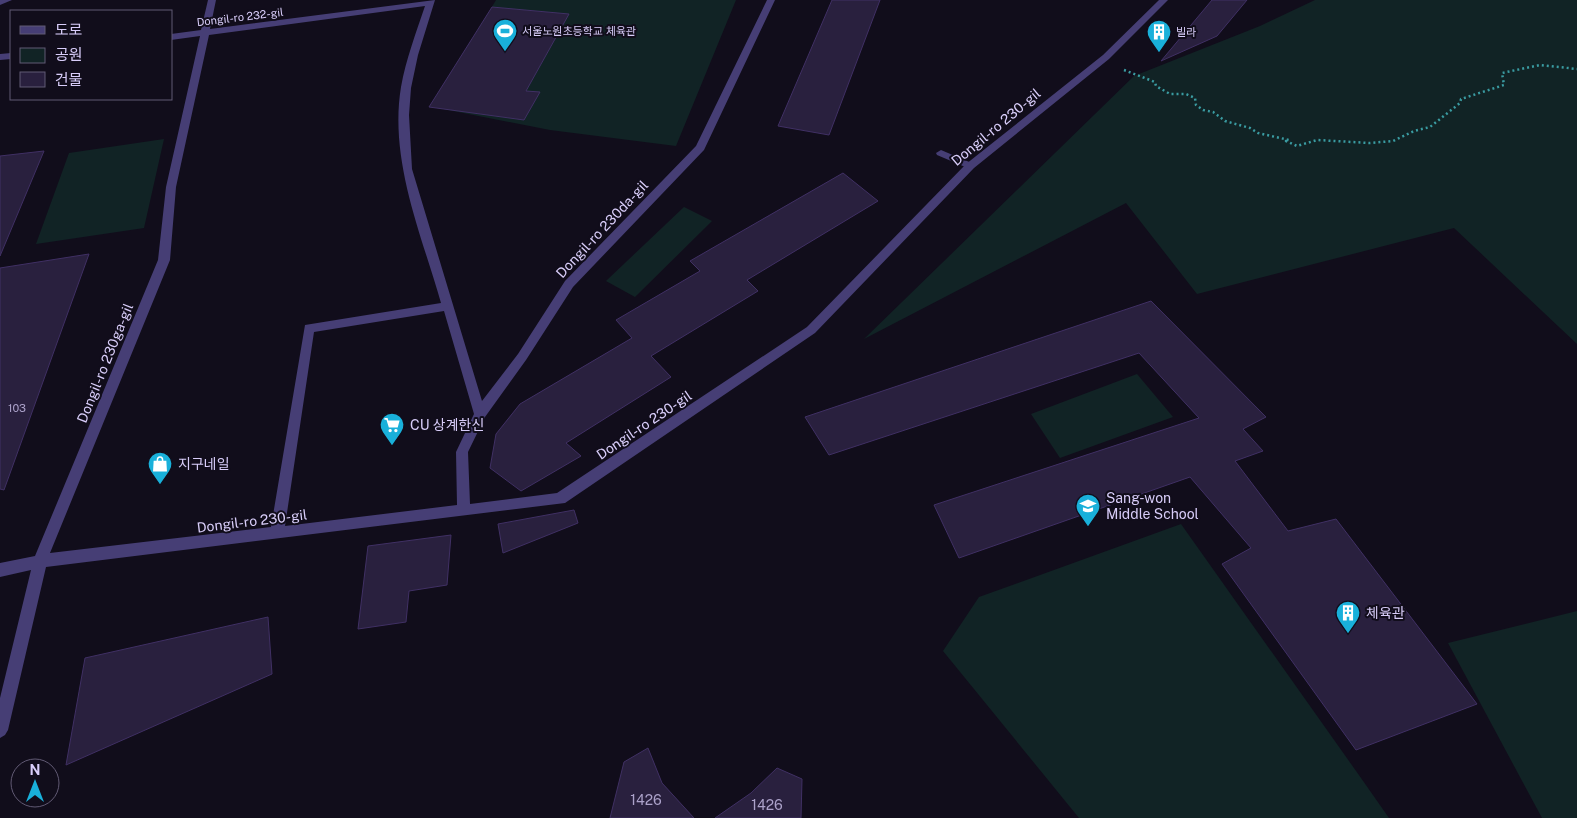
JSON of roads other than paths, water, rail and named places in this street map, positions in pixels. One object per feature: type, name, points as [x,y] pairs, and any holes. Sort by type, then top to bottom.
[{"type":"street","points":[[0,2],[8,0]]},
{"type":"street","name":"Dongil-ro 230ga-gil","points":[[0,730],[40,562],[164,260],[171,187],[212,0]]},
{"type":"street","name":"Dongil-ro 230da-gil","points":[[464,511],[462,452],[480,414],[522,358],[569,284],[700,148],[771,0]]},
{"type":"street","name":"Dongil-ro 230-gil","points":[[0,570],[40,562],[560,499],[811,330],[970,166],[1106,57],[1164,0]]},
{"type":"street","points":[[431,2],[413,55],[406,88],[404,115],[407,169],[480,414]]},
{"type":"street","name":"Dongil-ro 232-gil","points":[[172,37],[431,2]]},
{"type":"street","points":[[941,153],[970,166]]},
{"type":"street","points":[[278,533],[309,328],[448,306]]},
{"type":"place","name":"서울노원초등학교 체육관","points":[[505,52]]},
{"type":"place","name":"빌라","points":[[1159,53]]},
{"type":"place","name":"CU 상계한신","points":[[392,446]]},
{"type":"place","name":"지구네일","points":[[160,485]]},
{"type":"place","name":"Sang-won Middle School","points":[[1088,527]]},
{"type":"place","name":"체육관","points":[[1348,634]]}]
